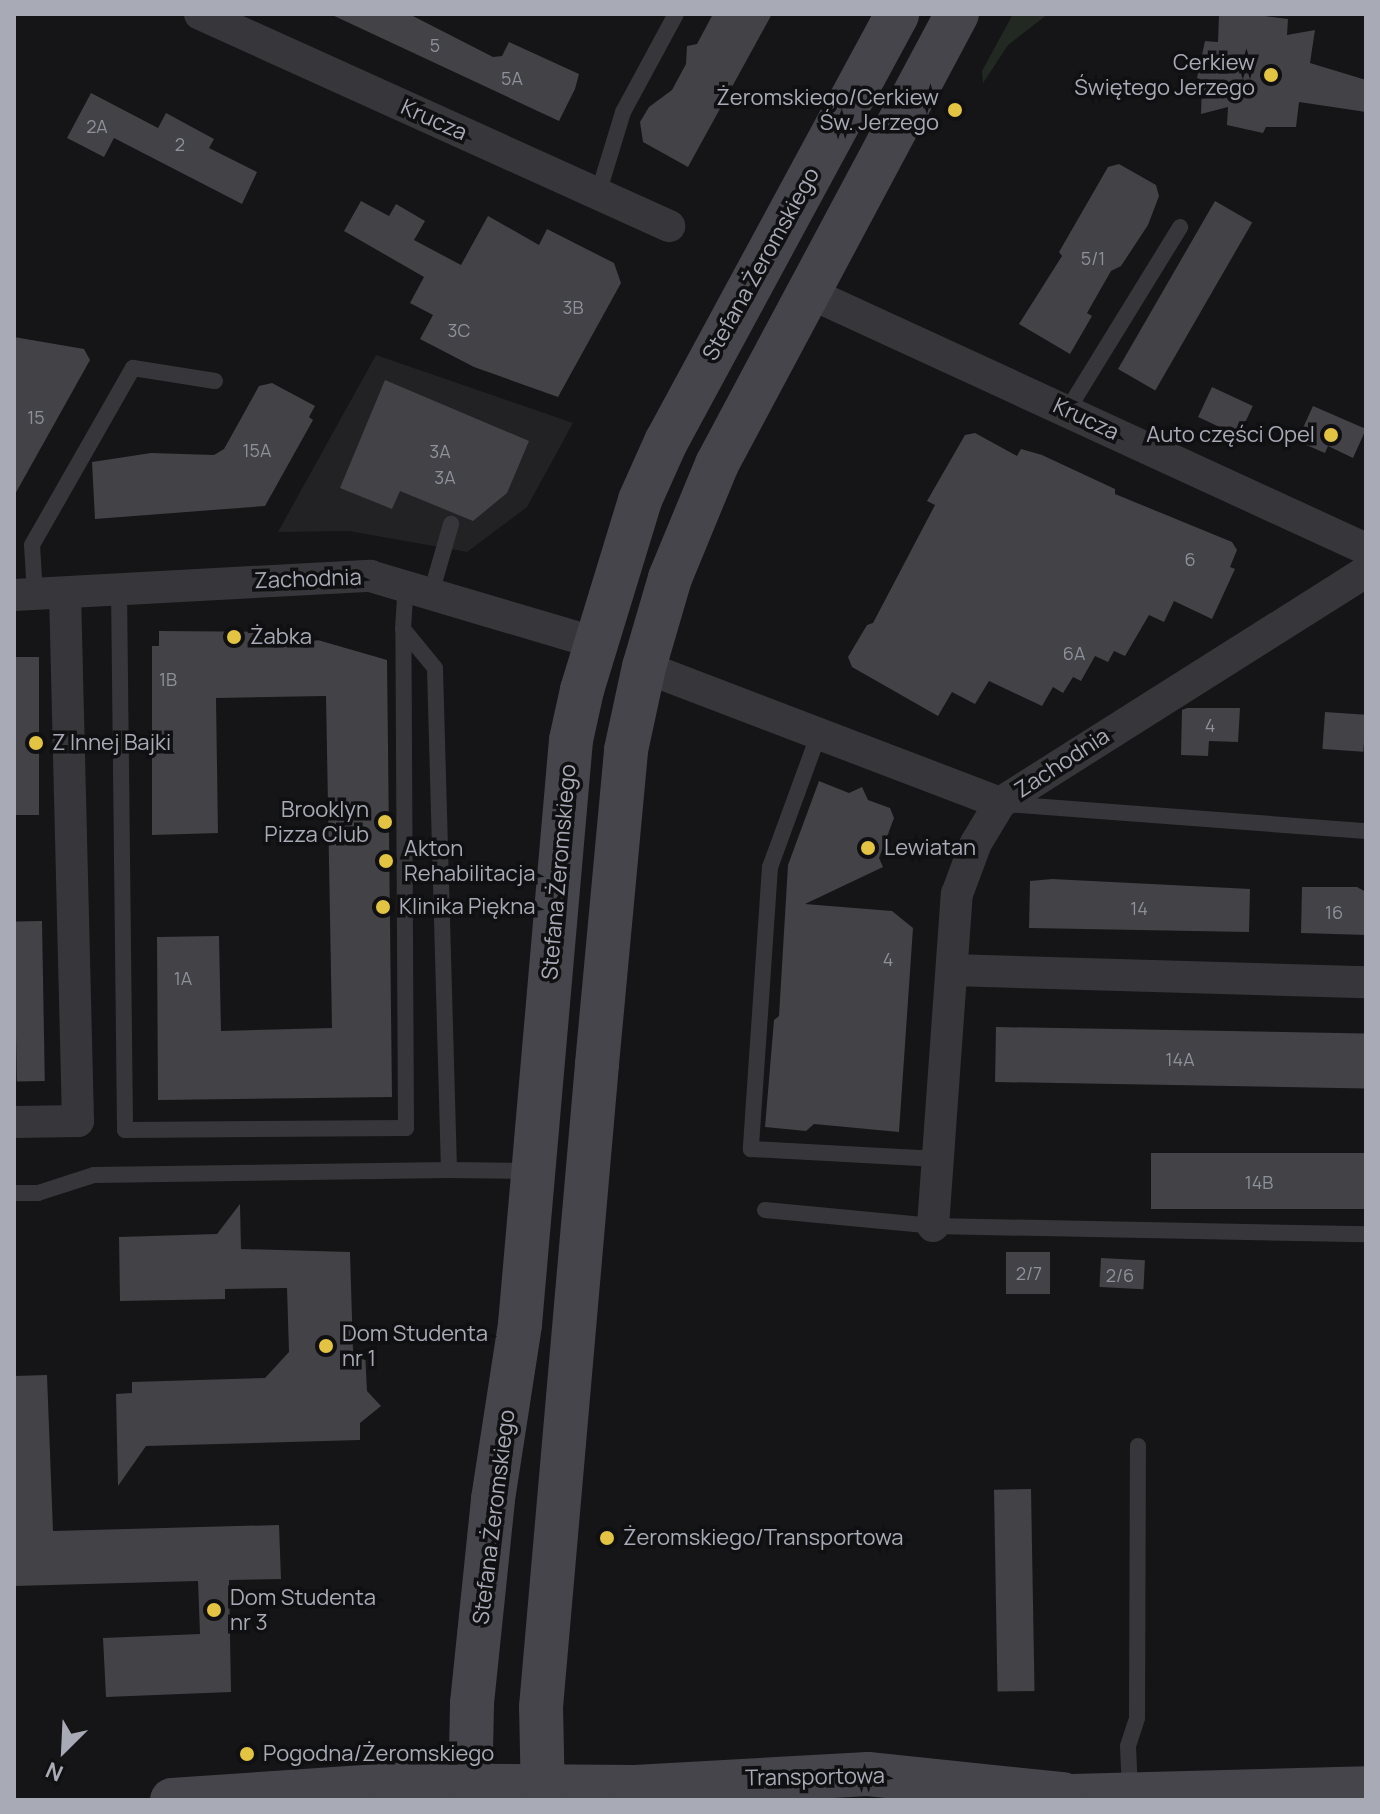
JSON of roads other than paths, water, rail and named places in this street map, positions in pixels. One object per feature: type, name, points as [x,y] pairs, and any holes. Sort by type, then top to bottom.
[{"type":"main road","name":"Stefana Żeromskiego","points":[[470,1793],[472,1703],[493,1499],[520,1324],[571,740],[593,642],[640,500],[666,442],[897,14]]},
{"type":"main road","points":[[542,1794],[541,1707],[623,781],[644,667],[670,578],[717,464],[805,291],[957,14]]},
{"type":"main road","points":[[593,642],[622,671],[634,713]]},
{"type":"main road","points":[[541,1707],[549,1737],[566,1761],[591,1779],[617,1787]]},
{"type":"main road","name":"Transportowa","points":[[172,1800],[394,1785],[470,1793],[542,1794],[868,1774],[1063,1794]]},
{"type":"main road","name":"Transportowa","points":[[999,1800],[1063,1794],[1366,1788]]},
{"type":"street","name":"Krucza","points":[[200,14],[669,226]]},
{"type":"street","name":"Krucza","points":[[805,291],[1366,549]]},
{"type":"street","name":"Zachodnia","points":[[644,667],[1000,803],[1366,572]]},
{"type":"street","name":"Zachodnia","points":[[38,594],[330,575],[419,587],[593,642]]},
{"type":"street","points":[[14,1122],[78,1121],[38,594]]},
{"type":"street","points":[[933,1226],[957,894],[976,843],[1000,803]]},
{"type":"street","points":[[952,970],[1366,982]]},
{"type":"lane","points":[[598,194],[623,112],[676,14]]},
{"type":"lane","points":[[1067,411],[1180,227]]},
{"type":"lane","points":[[38,594],[32,545],[133,368],[215,381]]},
{"type":"lane","points":[[119,589],[125,1130],[406,1128],[403,629],[419,587],[451,524]]},
{"type":"lane","points":[[403,629],[435,668],[449,1170]]},
{"type":"lane","points":[[818,736],[770,867],[751,1149],[938,1159]]},
{"type":"lane","points":[[1000,803],[1366,831]]},
{"type":"lane","points":[[14,1193],[38,1193],[94,1175],[532,1171]]},
{"type":"lane","points":[[765,1210],[933,1226],[1366,1234]]},
{"type":"lane","points":[[1138,1446],[1137,1718],[1128,1746],[1141,1794]]},
{"type":"place","name":"Cerkiew Świętego Jerzego","points":[[1271,75]]},
{"type":"place","name":"Żeromskiego/Cerkiew Św. Jerzego","points":[[955,110]]},
{"type":"place","name":"Auto części Opel","points":[[1331,435]]},
{"type":"place","name":"Żabka","points":[[234,637]]},
{"type":"place","name":"Z Innej Bajki","points":[[36,743]]},
{"type":"place","name":"Brooklyn Pizza Club","points":[[385,822]]},
{"type":"place","name":"Lewiatan","points":[[868,848]]},
{"type":"place","name":"Akton Rehabilitacja","points":[[386,861]]},
{"type":"place","name":"Klinika Piękna","points":[[383,907]]},
{"type":"place","name":"Dom Studenta nr 1","points":[[326,1346]]},
{"type":"place","name":"Żeromskiego/Transportowa","points":[[607,1538]]},
{"type":"place","name":"Dom Studenta nr 3","points":[[214,1610]]},
{"type":"place","name":"Pogodna/Żeromskiego","points":[[247,1754]]}]
